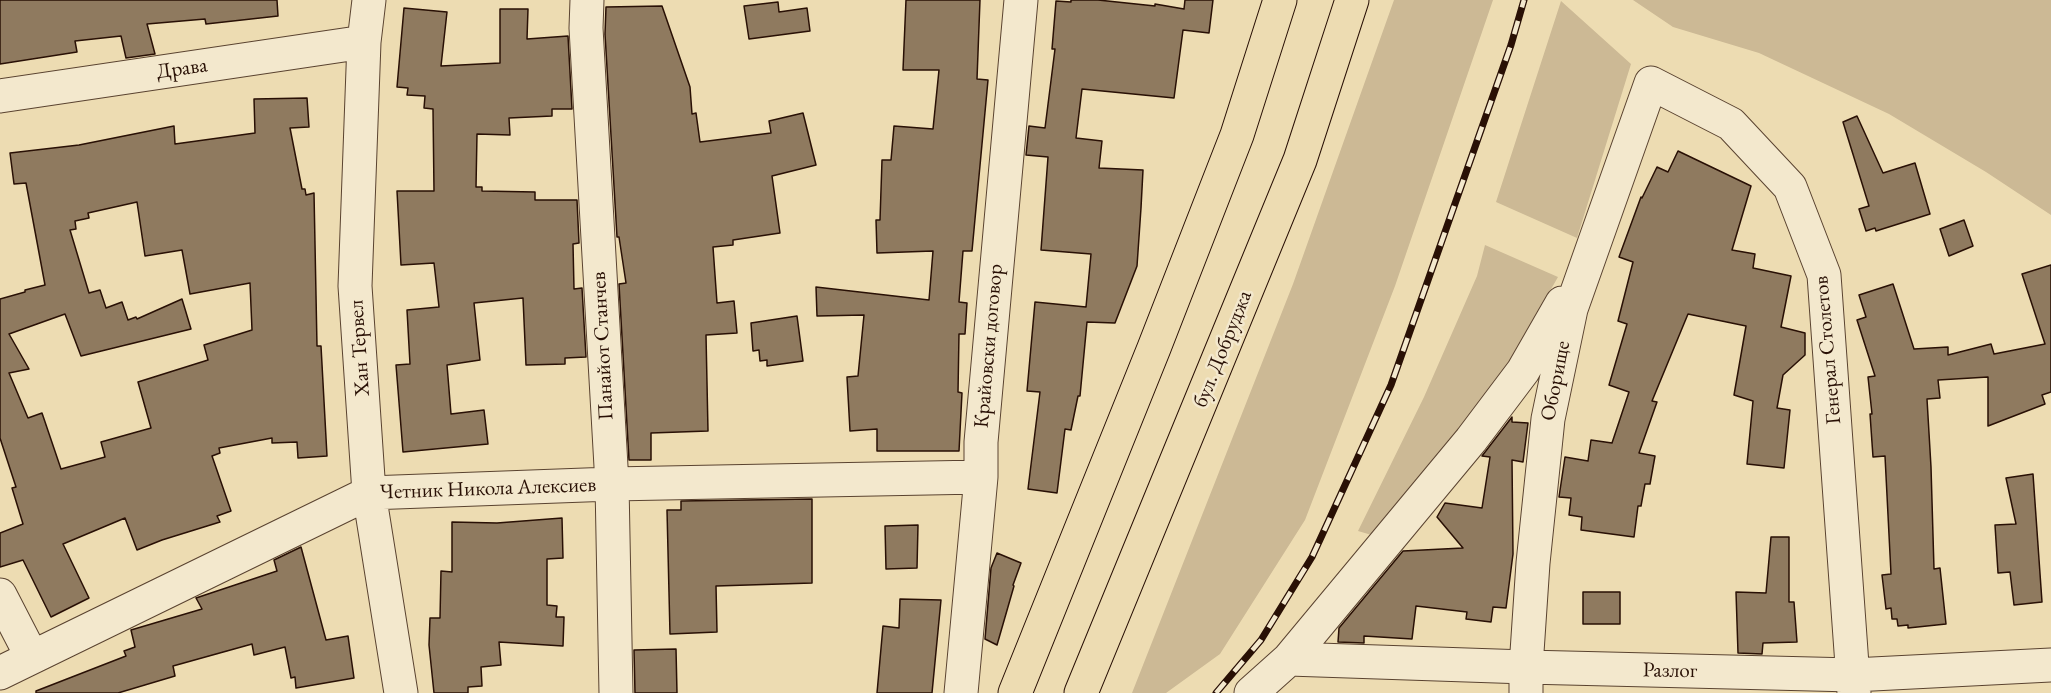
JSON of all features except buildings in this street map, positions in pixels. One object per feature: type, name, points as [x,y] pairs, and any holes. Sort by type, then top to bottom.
[{"type":"main road","points":[[1015,693],[1237,135],[1280,0]]},
{"type":"main road","name":"бул. Добруджа","points":[[1081,693],[1300,160],[1352,0]]},
{"type":"street","name":"Хан Тервел","points":[[369,0],[364,42],[355,286],[369,493],[400,693]]},
{"type":"street","name":"Панайот Станчев","points":[[587,0],[587,51],[612,484],[616,693]]},
{"type":"street","name":"Крайовски договор","points":[[961,693],[1021,0]]},
{"type":"street","name":"Драва","points":[[0,96],[364,42]]},
{"type":"street","name":"Оборище","points":[[1526,680],[1533,563],[1548,419],[1571,309],[1652,83]]},
{"type":"street","name":"Генерал Столетов","points":[[1652,83],[1731,124],[1790,187],[1824,275],[1854,684]]},
{"type":"street","points":[[1255,691],[1289,659],[1484,423],[1523,371],[1589,254]]},
{"type":"street","name":"Четник Никола Алексиев","points":[[0,673],[369,493],[612,484],[981,477]]},
{"type":"street","points":[[0,595],[32,657]]},
{"type":"street","name":"Разлог","points":[[1289,659],[1526,680],[1854,684],[2051,664]]},
{"type":"shaded area","points":[[1394,0],[1493,0],[1395,286],[1305,520],[1220,654],[1166,693],[1132,693],[1293,284]]},
{"type":"shaded area","points":[[1633,0],[2051,0],[2051,215],[1986,172],[1889,114],[1759,53],[1673,27]]},
{"type":"shaded area","points":[[1561,1],[1631,64],[1577,238],[1496,202]]},
{"type":"shaded area","points":[[1485,245],[1558,277],[1500,378],[1375,536],[1358,531],[1424,397],[1477,276]]},
{"type":"railway","points":[[1216,693],[1261,640],[1312,557],[1391,385],[1511,45],[1524,0]]}]
